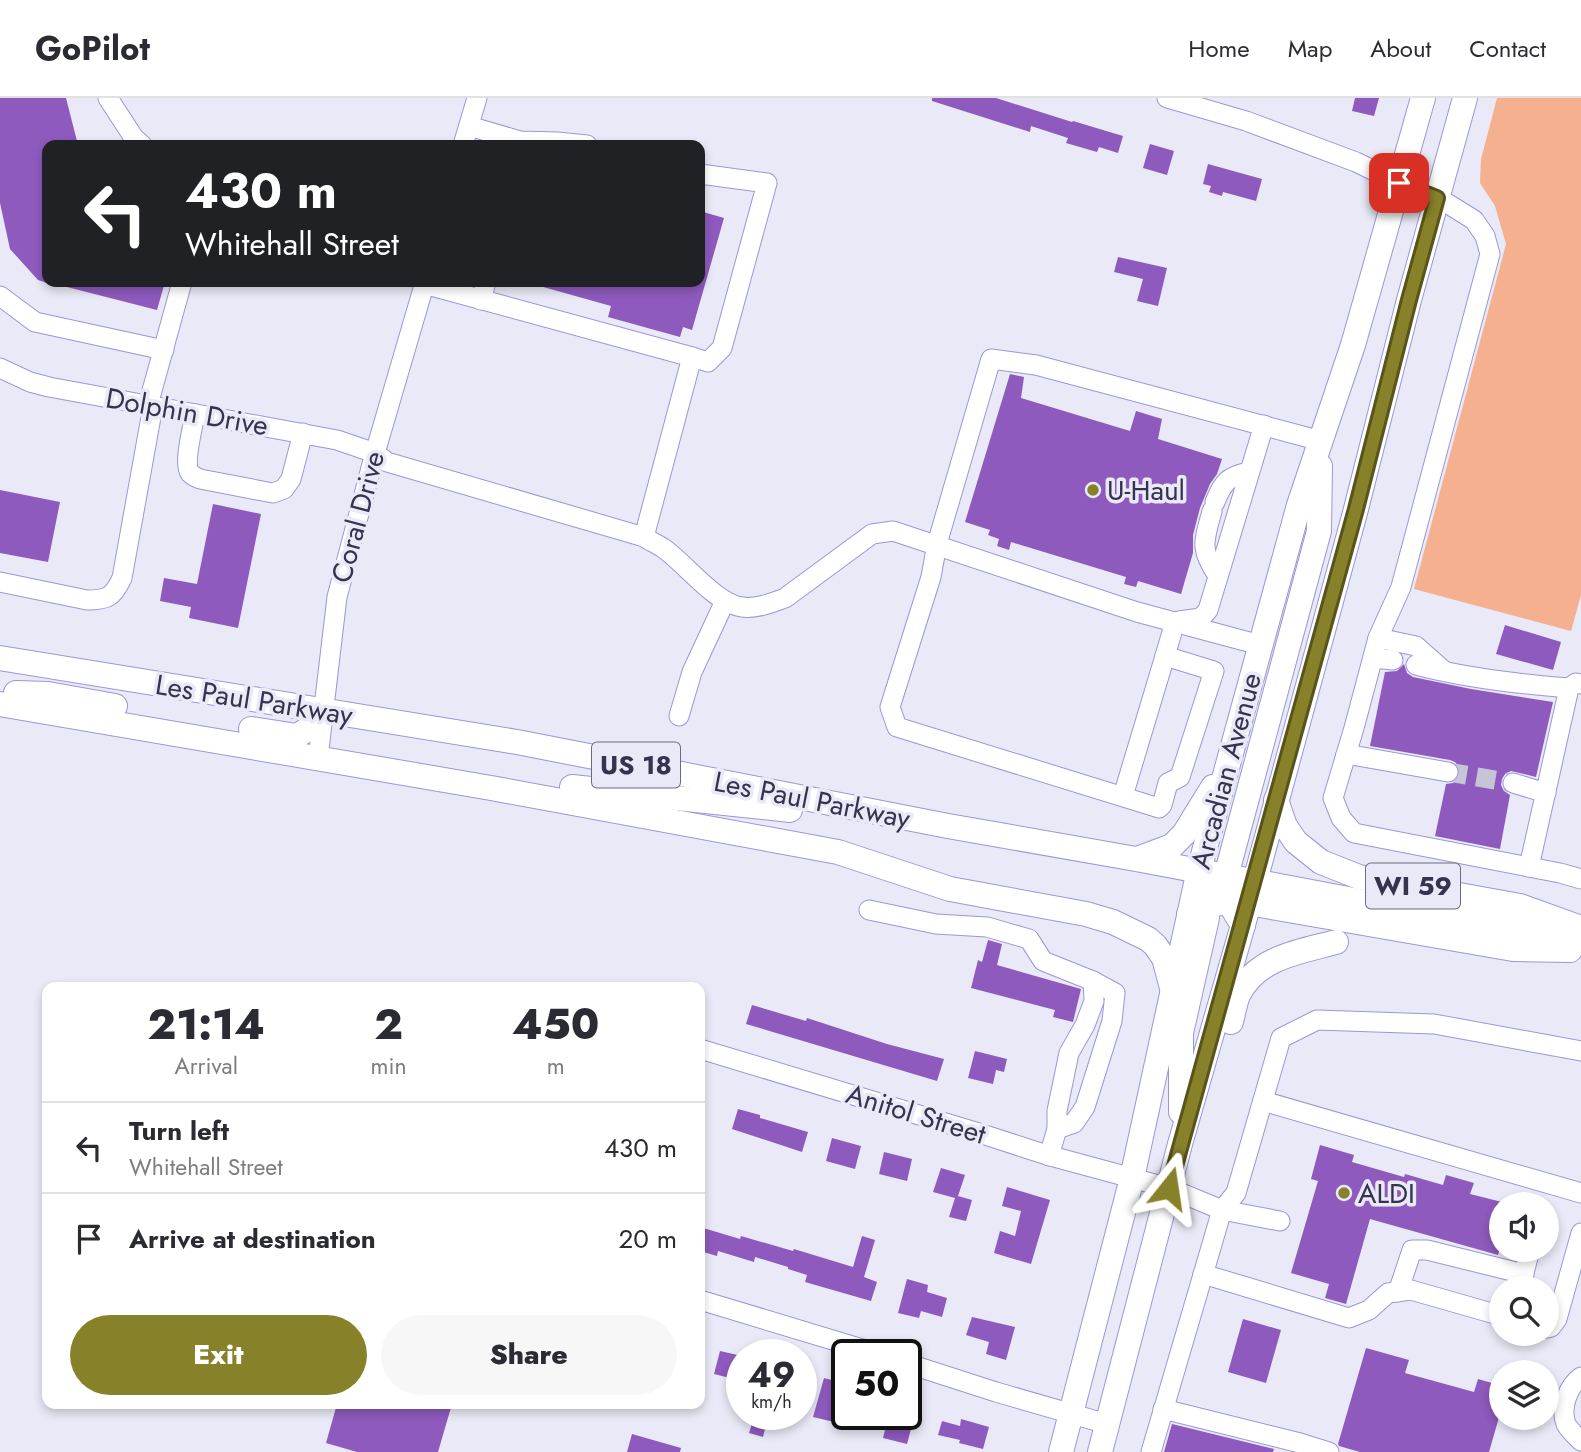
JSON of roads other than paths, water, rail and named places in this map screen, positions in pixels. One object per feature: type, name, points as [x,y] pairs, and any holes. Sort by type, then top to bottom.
[{"type":"main road","name":"Arcadian Avenue","points":[[1199,870],[1299,505],[1353,345],[1423,98]]},
{"type":"main road","name":"Arcadian Avenue","points":[[1061,1452],[1132,1178],[1172,988],[1276,800],[1465,98]]},
{"type":"main road","points":[[1180,1144],[1181,1033],[1207,918],[1222,899],[1319,531],[1321,441]]},
{"type":"main road","name":"Les Paul Parkway","points":[[0,658],[517,742],[948,826],[1199,870],[1222,899],[1364,902],[1581,940]]},
{"type":"main road","points":[[0,692],[48,694],[298,736],[324,711]]},
{"type":"main road","name":"Les Paul Parkway","points":[[0,704],[491,788],[838,852],[950,889],[1086,914],[1113,922],[1155,945],[1164,958],[1172,988]]},
{"type":"main road","points":[[1136,859],[1172,846],[1184,834],[1229,759]]},
{"type":"main road","points":[[491,788],[524,782],[948,826]]},
{"type":"main road","name":"WI 59","points":[[1276,800],[1284,826],[1296,842],[1321,862],[1359,877],[1520,906],[1581,928]]},
{"type":"main road","name":"Arcadian Avenue","points":[[1100,1452],[1180,1144],[1222,899]]},
{"type":"main road","points":[[1222,899],[1513,949],[1581,951]]},
{"type":"main road","points":[[1180,1144],[1211,1092],[1238,996],[1248,981],[1262,967],[1280,956],[1336,942]]},
{"type":"main road","points":[[1162,1038],[1164,1099],[1151,1161],[1156,1175],[1169,1188]]},
{"type":"street","points":[[108,98],[136,140]]},
{"type":"street","points":[[477,98],[466,136],[496,140]]},
{"type":"street","points":[[1167,98],[1246,121],[1356,162],[1437,198],[1474,220],[1485,236],[1490,254],[1401,587],[1378,638],[1333,797],[1341,818],[1354,833],[1581,879]]},
{"type":"street","points":[[454,287],[483,291],[708,362],[722,348],[767,183],[705,175]]},
{"type":"street","points":[[0,582],[87,600],[101,600],[116,591],[122,578],[151,406],[181,287]]},
{"type":"street","name":"Coral Drive","points":[[318,758],[337,597],[423,287]]},
{"type":"street","points":[[0,296],[35,322],[164,350]]},
{"type":"street","points":[[644,537],[692,357]]},
{"type":"street","points":[[1166,656],[1214,671],[1180,777],[1168,783],[1159,808],[897,727],[890,707],[931,578],[937,544],[991,359],[1037,365],[1321,441]]},
{"type":"street","name":"Dolphin Drive","points":[[0,368],[40,385],[337,440],[375,453],[387,462],[408,469],[644,537],[663,548],[725,601]]},
{"type":"street","points":[[195,414],[188,456],[191,475],[273,493],[284,489],[291,479],[303,433]]},
{"type":"street","points":[[1175,622],[1201,618],[1208,610],[1264,425]]},
{"type":"street","points":[[1218,576],[1206,559],[1204,541],[1214,506],[1220,489],[1228,479],[1251,468]]},
{"type":"street","points":[[679,716],[692,671],[725,601],[741,607],[755,607],[785,598],[872,534],[893,531],[1138,612],[1260,645]]},
{"type":"street","points":[[1123,796],[1175,622]]},
{"type":"street","points":[[1378,638],[1416,646],[1447,673]]},
{"type":"street","points":[[1373,658],[1393,660]]},
{"type":"street","points":[[1416,665],[1447,673],[1528,685],[1575,686],[1529,867]]},
{"type":"street","points":[[1346,754],[1448,772]]},
{"type":"street","points":[[1513,783],[1546,793]]},
{"type":"street","points":[[869,910],[936,924],[987,927],[1029,939],[1043,961],[1115,993],[1112,1021],[1085,1107],[1074,1123],[1058,1129]]},
{"type":"street","points":[[1049,1156],[1058,1129],[1057,1111],[1069,1053],[1085,1026],[1094,1001],[1093,981]]},
{"type":"street","points":[[1151,1452],[1222,1210],[1236,1193],[1281,1038],[1317,1020],[1434,1024],[1581,1051]]},
{"type":"street","name":"Anitol Street","points":[[705,1051],[1049,1156],[1169,1188],[1222,1210],[1280,1221]]},
{"type":"street","points":[[1263,1101],[1581,1194]]},
{"type":"street","points":[[1546,1192],[1548,1184]]},
{"type":"street","points":[[1559,1312],[1581,1233]]},
{"type":"street","points":[[1398,1292],[1412,1250],[1427,1250],[1507,1276]]},
{"type":"street","points":[[1203,1274],[1349,1318],[1369,1310],[1388,1293],[1410,1290],[1489,1312]]},
{"type":"street","points":[[705,1302],[831,1340]]},
{"type":"street","points":[[922,1368],[1107,1424]]},
{"type":"street","points":[[1581,1377],[1568,1393],[1563,1411],[1567,1426],[1581,1441]]},
{"type":"street","points":[[1164,1409],[1329,1452]]},
{"type":"tunnel","points":[[1448,772],[1513,783]]},
{"type":"place","name":"U-Haul","points":[[1093,490]]},
{"type":"place","name":"ALDI","points":[[1344,1193]]}]
